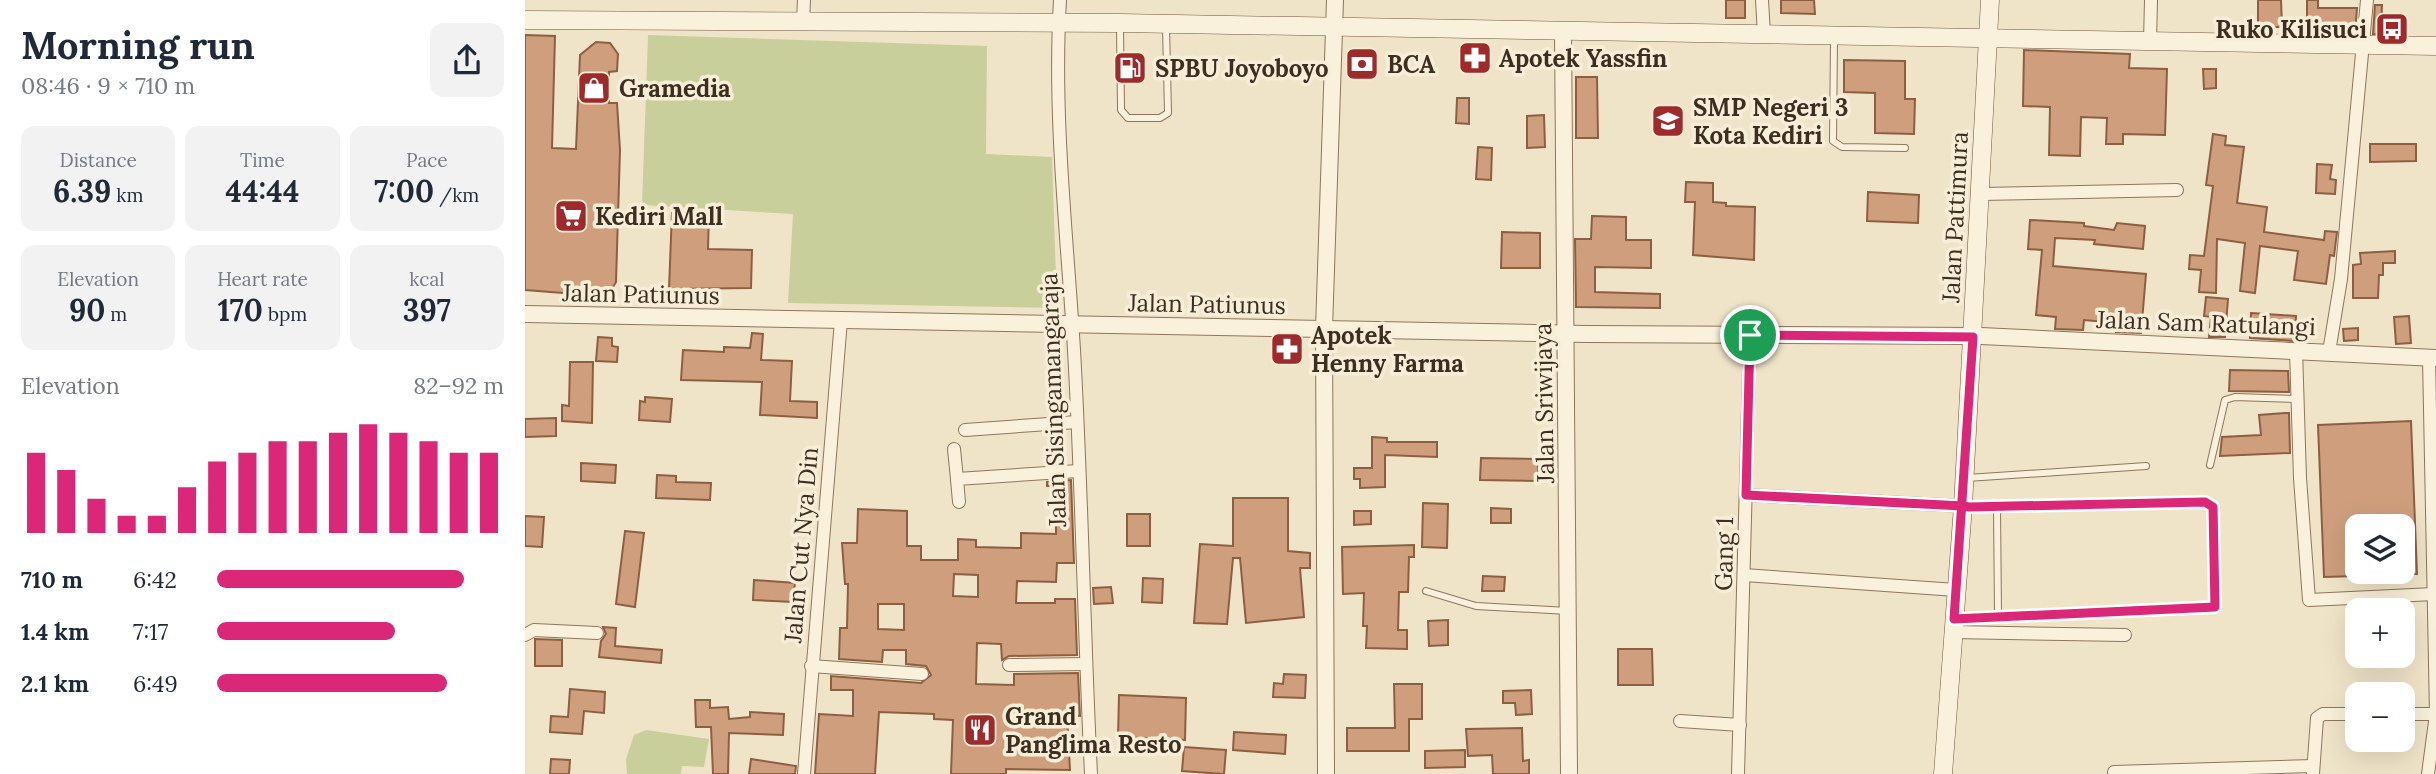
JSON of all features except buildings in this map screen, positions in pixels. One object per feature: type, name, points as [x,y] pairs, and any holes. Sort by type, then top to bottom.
[{"type":"main road","name":"Jalan Pattimura","points":[[1943,774],[1965,478],[1990,0]]},
{"type":"main road","points":[[525,20],[1120,23],[2363,47],[2436,46]]},
{"type":"street","points":[[803,22],[804,0]]},
{"type":"street","name":"Jalan Sisingamangaraja","points":[[1060,0],[1058,23],[1063,170],[1077,422],[1091,774]]},
{"type":"street","points":[[1326,774],[1324,329],[1335,0]]},
{"type":"street","points":[[1762,0],[1764,34]]},
{"type":"street","points":[[2150,42],[2151,0]]},
{"type":"street","points":[[2329,352],[2341,279],[2367,0]]},
{"type":"street","name":"Jalan Sriwijaya","points":[[1563,32],[1570,611],[1569,774]]},
{"type":"street","points":[[1981,194],[2177,190]]},
{"type":"street","name":"Jalan Patiunus","points":[[525,314],[1566,334],[1973,337]]},
{"type":"street","name":"Jalan Cut Nya Din","points":[[804,774],[841,320]]},
{"type":"street","name":"Gang 1","points":[[1738,774],[1750,335]]},
{"type":"street","name":"Jalan Sam Ratulangi","points":[[1973,337],[2433,358]]},
{"type":"street","points":[[2296,350],[2309,600],[2435,594]]},
{"type":"street","points":[[2428,774],[2436,714],[2433,358]]},
{"type":"street","points":[[965,430],[1077,422]]},
{"type":"street","points":[[954,449],[959,502]]},
{"type":"street","points":[[957,479],[1078,471]]},
{"type":"street","points":[[1746,495],[1963,506]]},
{"type":"street","points":[[1745,575],[1956,590]]},
{"type":"street","points":[[1953,625],[2125,635]]},
{"type":"street","points":[[525,635],[534,630],[597,633]]},
{"type":"street","points":[[1009,664],[1085,664]]},
{"type":"street","points":[[811,666],[922,674]]},
{"type":"street","points":[[2114,772],[2313,770],[2317,718],[2323,714],[2345,714]]},
{"type":"street","points":[[2415,714],[2436,714]]},
{"type":"street","points":[[1679,721],[1740,725]]},
{"type":"lane","points":[[1120,23],[1121,110],[1128,118],[1160,118],[1168,113],[1166,24]]},
{"type":"lane","points":[[1835,36],[1833,141],[1842,147],[1905,148]]},
{"type":"lane","points":[[2210,465],[2225,400],[2235,397],[2297,400]]},
{"type":"lane","points":[[1965,478],[2146,466]]},
{"type":"lane","points":[[1953,625],[1999,614],[2215,607],[2213,507],[2205,502],[1963,506]]},
{"type":"lane","points":[[1997,507],[1999,614]]},
{"type":"lane","points":[[1426,591],[1476,606],[1570,611]]},
{"type":"green space","points":[[648,35],[987,46],[986,154],[1052,157],[1057,308],[788,303],[793,214],[642,205]]},
{"type":"green space","points":[[646,730],[709,739],[704,767],[682,766],[681,774],[627,774],[626,759],[634,735]]},
{"type":"place","name":"Ruko Kilisuci","points":[[2392,29]]},
{"type":"place","name":"Apotek Yassfin","points":[[1475,58]]},
{"type":"place","name":"BCA","points":[[1362,64]]},
{"type":"place","name":"SPBU Joyoboyo","points":[[1130,68]]},
{"type":"place","name":"Gramedia","points":[[594,88]]},
{"type":"place","name":"SMP Negeri 3 Kota Kediri","points":[[1668,121]]},
{"type":"place","name":"Kediri Mall","points":[[571,216]]},
{"type":"place","name":"Apotek Henny Farma","points":[[1287,349]]},
{"type":"place","name":"Grand Panglima Resto","points":[[980,730]]},
{"type":"route","points":[[1750,335],[1746,495],[1788,496],[1963,506],[1969,507],[2205,502],[2213,507],[2215,607],[1999,614],[1954,619],[1963,506],[1973,337],[1750,335]]}]
